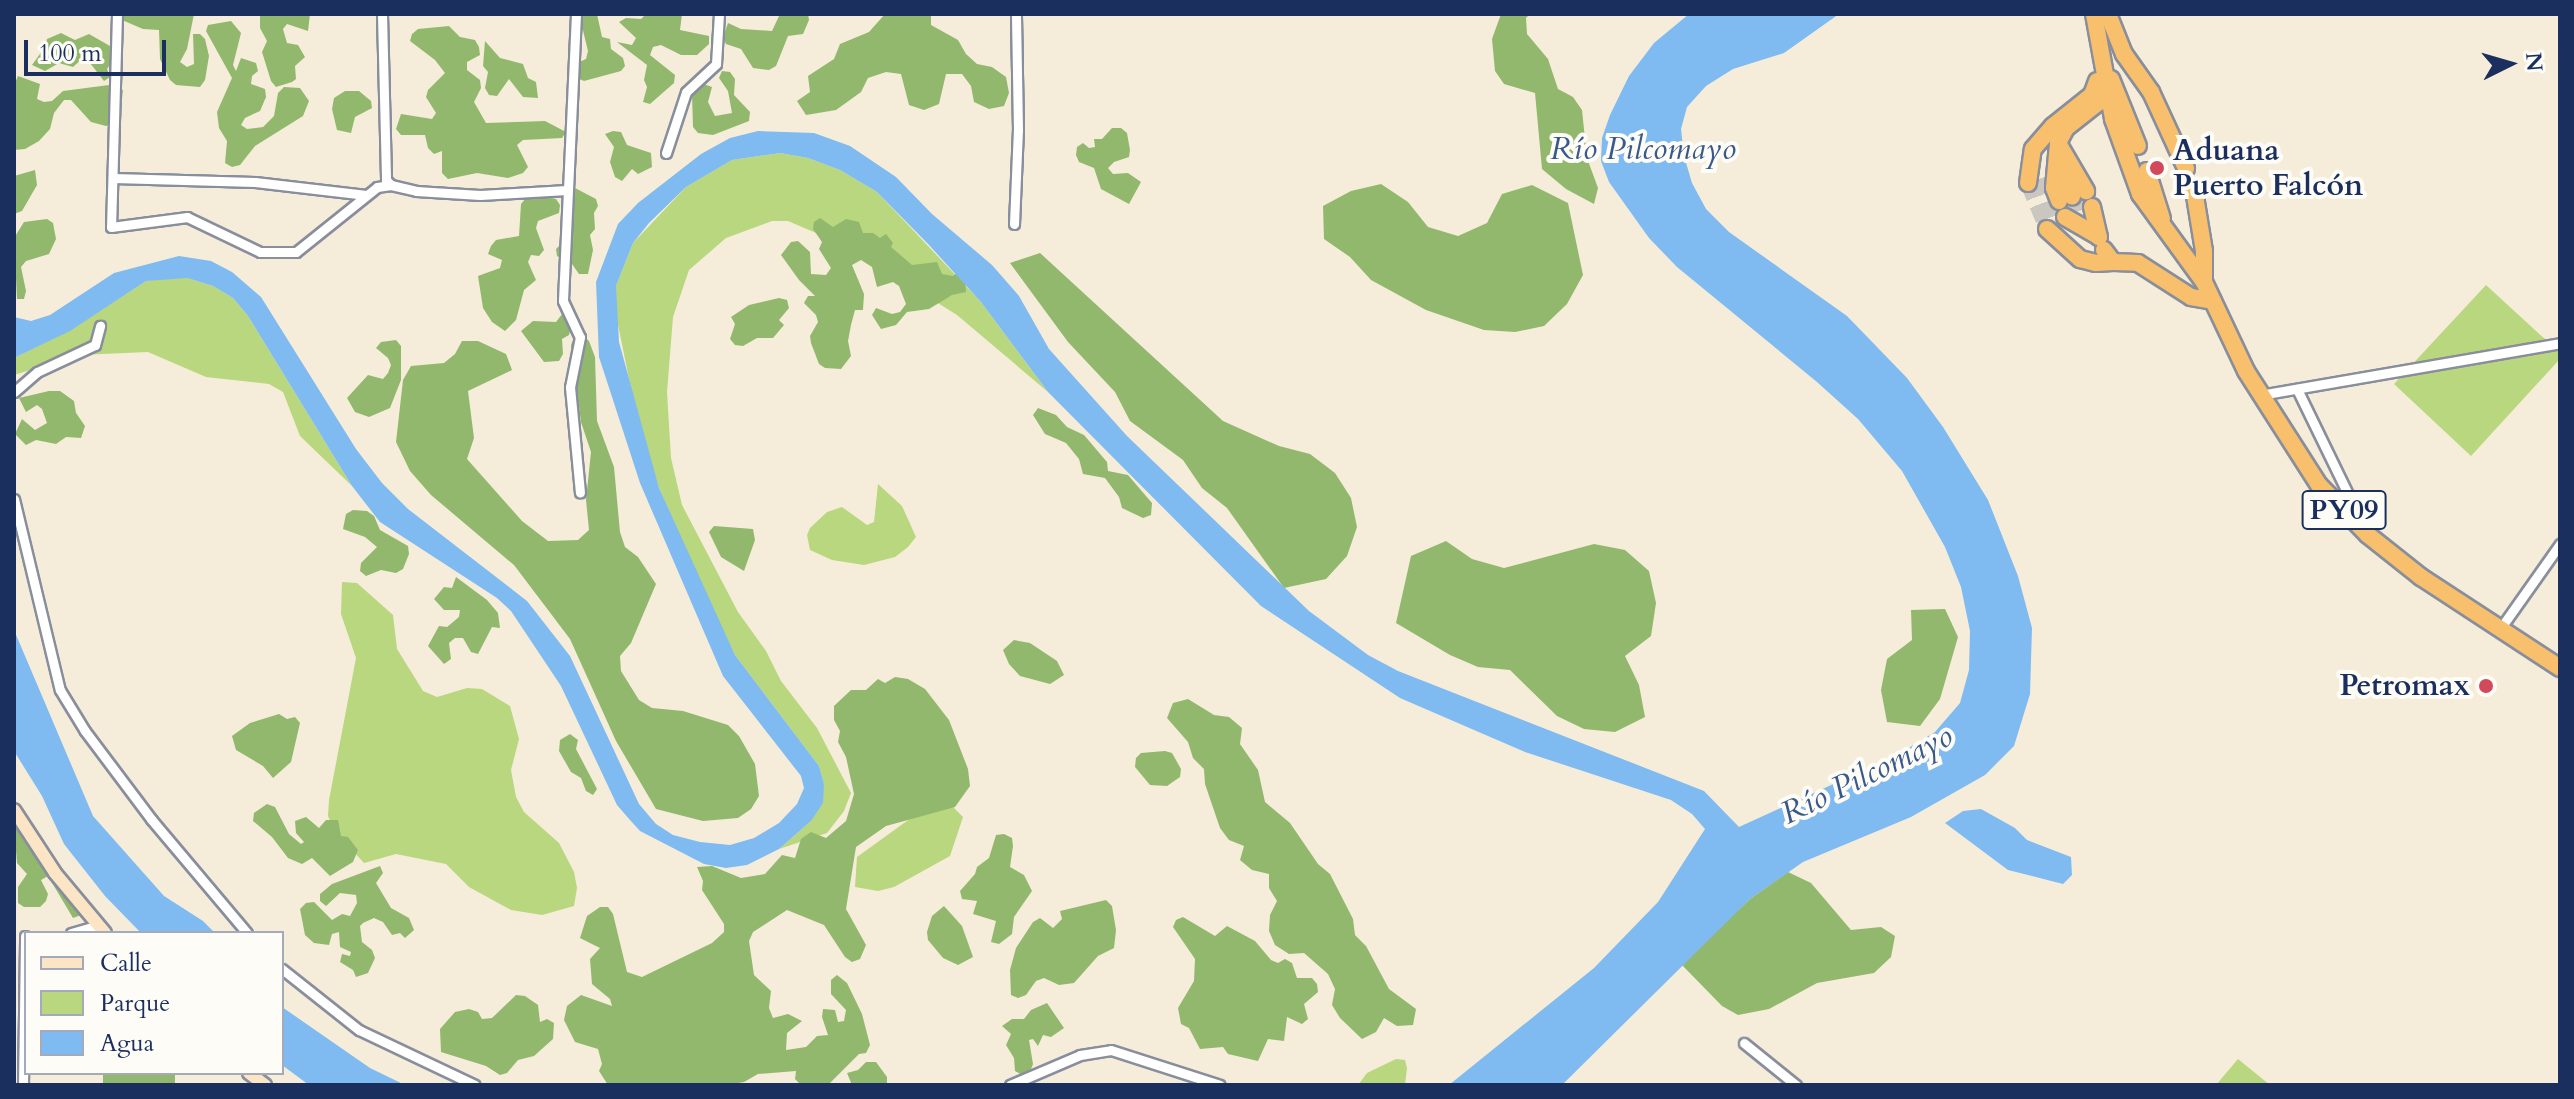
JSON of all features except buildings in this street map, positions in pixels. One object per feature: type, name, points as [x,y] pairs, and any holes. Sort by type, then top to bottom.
[{"type":"highway","name":"PY09","points":[[2094,14],[2113,119],[2140,194],[2204,282],[2260,396],[2319,485],[2368,535],[2421,577],[2560,668]]},
{"type":"highway","points":[[2108,14],[2124,54],[2151,92],[2186,168]]},
{"type":"highway","points":[[2102,60],[2099,102],[2066,128],[2058,143],[2054,188],[2106,250],[2138,263],[2191,297],[2213,301]]},
{"type":"highway","points":[[2102,60],[2138,146]]},
{"type":"highway","points":[[2034,181],[2029,162],[2033,149],[2053,126],[2092,95],[2102,60]]},
{"type":"highway","points":[[2058,143],[2080,259],[2096,263],[2106,250]]},
{"type":"highway","points":[[2147,171],[2166,232]]},
{"type":"highway","name":"PY09","points":[[2194,190],[2202,236],[2204,282]]},
{"type":"highway","points":[[2071,211],[2106,250]]},
{"type":"street","points":[[117,14],[111,227],[187,217],[260,252],[281,255],[296,252],[377,187],[391,185],[416,191],[480,195],[567,190]]},
{"type":"street","points":[[382,14],[386,180],[391,185]]},
{"type":"street","points":[[576,14],[563,301],[580,337],[570,387],[580,493]]},
{"type":"street","points":[[666,153],[686,92],[716,64],[719,14]]},
{"type":"street","points":[[1014,224],[1018,130],[1016,14]]},
{"type":"street","points":[[113,178],[255,182],[366,195]]},
{"type":"street","points":[[14,392],[37,372],[95,345],[100,326]]},
{"type":"street","points":[[2260,396],[2560,343]]},
{"type":"street","points":[[2297,389],[2368,535]]},
{"type":"street","points":[[14,499],[60,690],[85,731],[151,819],[245,931]]},
{"type":"street","points":[[2500,629],[2560,544]]},
{"type":"street","points":[[14,810],[55,873],[102,929]]},
{"type":"street","points":[[284,971],[359,1030],[475,1085]]},
{"type":"street","points":[[23,1085],[24,1035]]},
{"type":"street","points":[[1744,1043],[1796,1085]]},
{"type":"street","points":[[1010,1085],[1080,1055],[1111,1050],[1220,1085]]},
{"type":"green space","points":[[120,14],[194,14],[187,49],[180,62],[187,67],[194,64],[193,34],[200,34],[205,39],[209,56],[205,80],[200,87],[176,85],[170,80],[160,59],[159,30],[143,29],[122,20]]},
{"type":"green space","points":[[260,14],[310,14],[308,31],[287,24],[283,29],[287,43],[298,45],[305,57],[295,66],[296,79],[292,82],[276,87],[271,81],[262,52],[267,41],[260,28]]},
{"type":"green space","points":[[579,14],[597,14],[602,37],[610,39],[611,49],[623,58],[625,66],[621,71],[584,81],[577,78],[579,62],[586,59],[588,51]]},
{"type":"green space","points":[[646,14],[682,14],[680,30],[709,36],[709,44],[697,55],[681,55],[661,45],[653,47],[650,55],[675,75],[674,83],[650,104],[643,102],[647,65],[617,42],[632,45],[636,38],[619,22],[626,18],[641,19]]},
{"type":"green space","points":[[780,14],[808,14],[809,20],[803,34],[788,36],[776,66],[769,70],[753,68],[741,49],[726,44],[723,37],[728,23],[741,29],[772,31]]},
{"type":"green space","points":[[885,14],[931,14],[931,25],[958,40],[966,54],[977,64],[992,67],[1006,77],[1009,93],[1004,106],[989,109],[974,102],[971,86],[962,74],[946,74],[939,104],[924,110],[909,105],[901,74],[886,72],[868,78],[861,92],[836,110],[806,115],[797,101],[810,92],[808,76],[834,59],[840,44],[869,32]]},
{"type":"green space","points":[[1501,14],[1530,14],[1526,18],[1527,34],[1548,59],[1558,89],[1573,97],[1582,110],[1587,158],[1598,188],[1594,204],[1566,189],[1542,169],[1535,93],[1504,84],[1495,71],[1492,39]]},
{"type":"green space","points":[[231,21],[241,33],[233,65],[236,71],[241,58],[256,63],[258,71],[252,76],[251,84],[265,89],[266,97],[260,111],[245,118],[241,125],[247,129],[263,127],[274,116],[278,93],[284,87],[300,88],[309,101],[303,116],[255,146],[240,165],[232,167],[225,163],[227,141],[219,128],[217,112],[232,78],[206,31],[208,25]]},
{"type":"green space","points":[[449,26],[460,37],[475,40],[479,47],[480,55],[467,62],[467,70],[480,80],[481,88],[474,102],[486,123],[545,121],[566,132],[562,138],[523,140],[517,145],[528,167],[523,173],[508,178],[477,173],[448,179],[442,173],[442,151],[434,154],[428,148],[425,135],[401,135],[396,129],[401,114],[432,119],[436,113],[426,97],[428,90],[445,73],[435,60],[410,41],[412,34],[418,29]]},
{"type":"green space","points":[[61,33],[75,40],[89,34],[110,46],[112,62],[107,69],[110,77],[104,81],[90,63],[82,59],[73,67],[59,63],[45,71],[32,65],[47,39]]},
{"type":"green space","points":[[485,41],[500,58],[523,64],[528,78],[536,82],[538,98],[523,97],[509,79],[497,96],[489,95],[485,88],[488,72],[483,66]]},
{"type":"green space","points":[[722,71],[730,72],[735,79],[734,95],[750,112],[749,121],[713,135],[698,133],[693,127],[692,95],[698,82],[712,87],[708,102],[715,116],[732,113],[728,91],[719,78]]},
{"type":"green space","points":[[18,76],[40,84],[37,99],[44,102],[52,101],[63,91],[109,85],[123,90],[122,99],[114,101],[113,124],[106,126],[91,122],[71,100],[64,100],[54,113],[50,129],[39,141],[25,149],[14,150],[14,85]]},
{"type":"green space","points":[[345,91],[359,91],[371,101],[372,108],[355,117],[351,133],[337,130],[332,109],[334,98]]},
{"type":"green space","points":[[1112,128],[1121,128],[1127,133],[1130,150],[1129,157],[1114,162],[1108,168],[1113,174],[1128,173],[1141,182],[1129,204],[1101,189],[1094,168],[1079,162],[1076,155],[1077,147],[1083,143],[1089,148],[1095,147],[1094,139],[1102,139]]},
{"type":"green space","points":[[621,132],[627,145],[651,153],[652,167],[638,174],[632,169],[622,181],[615,177],[610,162],[614,147],[605,134]]},
{"type":"green space","points":[[780,153],[808,158],[840,170],[877,192],[981,302],[1048,392],[957,315],[849,247],[788,221],[772,221],[726,238],[689,270],[673,317],[667,392],[671,458],[682,505],[738,612],[766,651],[781,681],[817,728],[851,793],[844,811],[827,833],[779,849],[811,821],[824,785],[819,766],[735,655],[692,565],[659,488],[638,423],[615,310],[616,286],[633,243],[686,187],[732,160]]},
{"type":"green space","points":[[35,170],[37,185],[22,211],[14,214],[14,176]]},
{"type":"green space","points":[[1381,184],[1408,202],[1428,227],[1458,236],[1487,223],[1502,194],[1532,185],[1568,203],[1583,275],[1567,304],[1544,326],[1515,332],[1484,330],[1426,310],[1371,280],[1350,257],[1324,239],[1323,206],[1351,191]]},
{"type":"green space","points":[[575,188],[596,199],[598,206],[594,213],[595,229],[590,235],[593,250],[588,274],[579,274],[572,264],[557,256],[556,249],[566,239],[566,215],[573,211],[567,190]]},
{"type":"green space","points":[[541,195],[556,199],[560,205],[559,213],[538,221],[536,228],[544,250],[539,256],[531,255],[528,262],[536,280],[524,290],[516,320],[505,331],[492,322],[483,308],[478,276],[500,268],[502,260],[488,254],[491,246],[496,240],[519,236],[521,204],[526,198]]},
{"type":"green space","points":[[820,218],[833,227],[846,219],[859,222],[863,233],[873,233],[880,238],[886,234],[893,243],[891,247],[912,265],[937,262],[942,274],[953,276],[959,271],[965,278],[966,292],[952,295],[929,309],[907,312],[896,325],[881,329],[872,315],[876,308],[892,314],[900,312],[906,304],[899,286],[893,282],[877,287],[872,267],[861,260],[852,265],[864,294],[863,310],[855,310],[851,325],[848,341],[851,356],[841,369],[825,368],[819,364],[811,343],[810,336],[818,322],[816,315],[804,303],[808,296],[815,296],[781,255],[791,242],[798,241],[810,252],[811,274],[826,275],[831,268],[819,249],[822,242],[813,229],[814,222]]},
{"type":"green space","points":[[47,219],[53,223],[56,239],[49,254],[26,261],[21,267],[26,291],[24,299],[17,299],[14,238],[24,222]]},
{"type":"green space","points":[[1040,253],[1223,421],[1279,446],[1310,454],[1335,473],[1351,498],[1357,527],[1347,556],[1326,579],[1284,588],[1227,508],[1202,488],[1183,460],[1130,421],[1115,392],[1068,342],[1010,263]]},
{"type":"green space","points":[[166,277],[187,278],[213,286],[233,298],[248,316],[352,486],[300,436],[283,392],[269,384],[206,377],[148,352],[79,355],[14,375],[14,358],[69,331],[146,281]]},
{"type":"green space","points":[[2486,285],[2560,353],[2560,359],[2471,456],[2394,384]]},
{"type":"green space","points":[[779,298],[787,300],[789,308],[779,320],[784,325],[773,338],[757,338],[743,346],[735,345],[730,339],[735,324],[731,317],[749,305]]},
{"type":"green space","points":[[566,309],[573,309],[574,317],[569,335],[562,339],[563,354],[559,361],[544,362],[521,331],[533,321],[556,322]]},
{"type":"green space","points":[[577,330],[589,341],[595,357],[597,421],[614,467],[620,532],[625,547],[638,557],[656,584],[631,643],[620,656],[621,671],[639,700],[652,708],[683,711],[728,725],[739,736],[755,764],[759,796],[751,809],[738,818],[703,821],[656,809],[616,741],[570,639],[514,565],[431,495],[410,471],[396,442],[403,380],[411,366],[444,363],[455,354],[462,341],[478,341],[506,354],[512,370],[468,391],[474,438],[467,459],[522,521],[548,541],[578,540],[589,530],[586,500],[591,452],[581,422],[571,345]]},
{"type":"green space","points":[[396,340],[401,346],[401,380],[390,408],[369,417],[355,412],[347,398],[368,375],[383,379],[391,365],[376,348],[381,342]]},
{"type":"green space","points":[[60,391],[74,401],[76,413],[85,426],[81,438],[66,437],[56,444],[36,440],[26,445],[15,434],[22,419],[35,430],[47,423],[42,409],[37,405],[26,412],[19,398]]},
{"type":"green space","points":[[1038,408],[1056,415],[1067,427],[1084,435],[1107,462],[1108,471],[1128,475],[1152,503],[1151,515],[1143,518],[1122,508],[1119,497],[1105,478],[1083,474],[1079,459],[1066,443],[1045,434],[1033,415]]},
{"type":"green space","points":[[878,484],[902,506],[916,537],[908,547],[895,557],[864,565],[832,560],[810,550],[807,535],[810,528],[827,512],[842,507],[867,525],[874,522]]},
{"type":"green space","points":[[353,510],[367,511],[374,516],[380,530],[408,546],[409,554],[403,569],[396,573],[381,570],[366,576],[360,571],[361,563],[377,547],[365,537],[343,529],[346,514]]},
{"type":"green space","points":[[714,526],[753,529],[755,540],[744,571],[721,557],[709,532]]},
{"type":"green space","points":[[1446,541],[1472,559],[1504,568],[1594,544],[1625,550],[1649,571],[1656,603],[1651,636],[1625,656],[1639,685],[1645,717],[1615,732],[1584,729],[1557,716],[1510,670],[1478,667],[1450,655],[1396,623],[1411,556]]},
{"type":"green space","points":[[456,577],[487,600],[498,613],[500,628],[492,627],[478,654],[471,652],[463,638],[455,638],[449,643],[451,659],[444,664],[428,646],[439,626],[447,627],[459,617],[460,610],[444,610],[434,599],[444,587],[452,588]]},
{"type":"green space","points":[[342,582],[357,583],[393,615],[397,649],[423,691],[437,697],[467,688],[482,689],[510,706],[519,739],[511,770],[516,797],[524,812],[559,843],[574,872],[577,888],[574,906],[542,915],[511,910],[469,887],[446,864],[396,854],[364,863],[334,830],[328,816],[329,800],[356,658],[341,614]]},
{"type":"green space","points":[[1945,609],[1958,637],[1940,699],[1920,726],[1887,722],[1881,690],[1887,659],[1912,640],[1911,610]]},
{"type":"green space","points":[[1014,640],[1030,643],[1057,661],[1064,675],[1050,684],[1020,676],[1009,664],[1003,650]]},
{"type":"green space","points":[[895,677],[908,679],[925,689],[949,720],[968,769],[970,786],[955,807],[886,826],[856,847],[846,909],[866,945],[860,959],[852,962],[845,957],[824,925],[787,910],[753,932],[749,941],[754,975],[771,991],[769,1008],[773,1018],[788,1014],[802,1021],[787,1033],[786,1050],[806,1047],[817,1036],[828,1035],[822,1017],[823,1009],[835,1010],[838,1022],[844,1021],[846,1010],[831,994],[831,980],[837,975],[847,983],[862,1014],[870,1045],[866,1053],[859,1054],[828,1085],[801,1085],[795,1079],[796,1071],[758,1074],[744,1082],[726,1085],[608,1085],[599,1071],[602,1064],[598,1049],[575,1042],[564,1020],[567,1006],[581,995],[612,1006],[610,999],[592,984],[590,959],[600,948],[580,938],[587,916],[600,907],[608,907],[613,914],[627,972],[642,977],[712,943],[724,932],[724,924],[702,890],[703,881],[697,867],[712,866],[741,878],[765,874],[782,855],[795,858],[801,839],[811,832],[826,838],[846,821],[854,794],[846,757],[838,742],[840,731],[834,720],[834,706],[851,690],[866,690],[878,679],[885,683]]},
{"type":"green space","points":[[1188,699],[1214,715],[1229,717],[1242,728],[1240,744],[1258,770],[1265,802],[1290,823],[1318,864],[1330,874],[1353,919],[1355,935],[1366,946],[1389,989],[1416,1009],[1413,1025],[1397,1026],[1384,1018],[1376,1032],[1362,1039],[1340,1018],[1332,1005],[1335,989],[1328,974],[1304,953],[1289,954],[1275,945],[1269,931],[1270,915],[1277,901],[1269,888],[1269,874],[1252,870],[1240,860],[1244,846],[1229,840],[1220,828],[1205,784],[1204,769],[1193,758],[1188,742],[1167,718],[1173,703]]},
{"type":"green space","points":[[279,714],[287,719],[295,717],[300,723],[291,762],[273,778],[263,766],[236,750],[232,736],[250,723]]},
{"type":"green space","points":[[570,734],[578,740],[576,749],[597,789],[593,795],[586,791],[581,778],[571,772],[559,751],[560,740]]},
{"type":"green space","points":[[1141,753],[1172,753],[1181,769],[1180,777],[1167,786],[1150,785],[1135,767],[1136,758]]},
{"type":"green space","points":[[267,804],[275,807],[289,834],[301,844],[304,842],[296,833],[295,821],[306,817],[319,828],[326,820],[338,820],[341,836],[348,837],[358,850],[353,862],[330,876],[312,858],[302,864],[288,858],[272,837],[253,821],[254,813]]},
{"type":"green space","points":[[929,805],[951,805],[963,817],[950,856],[894,887],[878,891],[855,887],[857,857]]},
{"type":"green space","points":[[14,826],[34,843],[82,907],[81,915],[73,918],[48,876],[41,880],[48,894],[40,907],[24,907],[18,903],[18,887],[27,874],[17,863]]},
{"type":"green space","points":[[1004,834],[1012,838],[1010,867],[1024,875],[1032,891],[1014,917],[1012,934],[999,944],[991,942],[996,921],[973,914],[977,901],[962,899],[960,891],[975,874],[977,867],[989,858],[996,835]]},
{"type":"green space","points":[[380,866],[383,873],[376,883],[391,908],[409,918],[414,930],[405,938],[400,933],[392,935],[383,922],[374,918],[363,923],[360,926],[362,942],[372,950],[375,958],[368,973],[356,977],[353,970],[340,962],[342,954],[350,956],[351,952],[340,947],[339,932],[332,934],[329,945],[314,943],[305,935],[300,909],[306,903],[314,902],[332,920],[342,914],[350,916],[357,903],[356,895],[340,893],[326,906],[320,901],[320,894],[332,884]]},
{"type":"green space","points":[[1788,872],[1811,883],[1851,930],[1881,927],[1895,936],[1891,957],[1874,973],[1817,983],[1769,1009],[1738,1015],[1722,1006],[1681,964],[1750,899]]},
{"type":"green space","points":[[1106,900],[1112,906],[1116,930],[1114,948],[1098,956],[1074,983],[1059,985],[1044,978],[1036,981],[1026,995],[1018,998],[1011,995],[1010,970],[1016,948],[1033,922],[1040,918],[1053,928],[1062,919],[1060,911]]},
{"type":"green space","points":[[944,906],[962,926],[973,957],[958,965],[943,958],[928,940],[932,916]]},
{"type":"green space","points":[[1183,917],[1215,936],[1227,926],[1255,941],[1271,960],[1278,963],[1285,959],[1292,963],[1297,978],[1312,978],[1317,984],[1318,992],[1304,1004],[1308,1019],[1302,1024],[1287,1017],[1284,1041],[1268,1039],[1258,1061],[1228,1054],[1223,1047],[1200,1049],[1189,1028],[1181,1024],[1178,1008],[1194,981],[1195,959],[1173,927],[1176,920]]},
{"type":"green space","points":[[516,995],[525,996],[538,1005],[540,1022],[547,1019],[554,1023],[553,1039],[534,1056],[518,1060],[507,1073],[500,1075],[486,1066],[441,1052],[440,1029],[455,1012],[469,1009],[478,1012],[482,1019],[492,1018]]},
{"type":"green space","points":[[1047,1003],[1064,1028],[1051,1037],[1043,1035],[1038,1046],[1033,1039],[1029,1040],[1033,1064],[1030,1072],[1022,1075],[1015,1071],[1014,1058],[1006,1045],[1011,1034],[1002,1026],[1012,1019],[1024,1019],[1031,1010]]},
{"type":"green space","points":[[1396,1059],[1405,1060],[1405,1085],[1358,1085],[1367,1073]]},
{"type":"green space","points":[[2238,1059],[2270,1085],[2216,1085]]},
{"type":"green space","points":[[866,1062],[876,1062],[887,1077],[887,1085],[852,1085],[847,1073],[858,1070]]},
{"type":"green space","points":[[103,1075],[175,1075],[175,1085],[103,1085]]},
{"type":"water","name":"Río Pilcomayo","points":[[1689,14],[1839,14],[1784,53],[1733,69],[1706,86],[1687,107],[1681,129],[1684,156],[1692,183],[1706,209],[1729,232],[1847,316],[1907,378],[1943,427],[1988,500],[2018,576],[2032,628],[2030,694],[2014,746],[1985,775],[1911,817],[1803,862],[1750,899],[1562,1085],[1449,1085],[1594,968],[1658,902],[1705,829],[1692,814],[1671,800],[1525,752],[1400,698],[1261,606],[1048,392],[981,302],[929,245],[877,192],[840,170],[808,158],[780,153],[732,160],[686,187],[649,223],[633,243],[616,286],[619,342],[659,488],[735,655],[819,766],[824,784],[823,803],[811,821],[779,849],[747,865],[726,868],[704,864],[640,831],[630,820],[617,805],[561,686],[511,611],[497,598],[380,522],[352,486],[248,316],[233,298],[213,286],[187,278],[146,281],[70,331],[14,358],[14,317],[31,321],[50,315],[114,273],[179,256],[211,261],[232,272],[261,297],[356,449],[382,483],[408,509],[527,601],[570,656],[639,804],[656,824],[673,835],[730,845],[754,838],[779,823],[797,804],[804,788],[801,776],[723,676],[640,483],[599,357],[596,282],[618,224],[638,203],[701,154],[730,138],[758,131],[814,133],[850,146],[896,177],[932,214],[992,265],[1019,296],[1049,349],[1127,436],[1309,611],[1368,655],[1398,671],[1704,791],[1739,827],[1897,755],[1935,732],[1960,703],[1969,670],[1970,631],[1961,587],[1945,547],[1902,471],[1858,419],[1677,267],[1649,238],[1609,182],[1601,161],[1602,138],[1610,115],[1629,76],[1654,43]]},
{"type":"water","points":[[14,630],[93,816],[164,896],[213,931],[139,931],[105,896],[64,844],[42,796],[14,751]]},
{"type":"water","points":[[1981,809],[2015,828],[2027,840],[2071,857],[2072,875],[2063,884],[2008,870],[1945,823],[1963,811]]},
{"type":"water","points":[[284,1008],[370,1068],[405,1085],[309,1085],[284,1066]]},
{"type":"tunnel","points":[[2039,179],[2057,225]]},
{"type":"tunnel","points":[[2028,183],[2046,226]]},
{"type":"tunnel","points":[[2079,194],[2085,209]]},
{"type":"tunnel","points":[[2065,199],[2071,215]]},
{"type":"place","name":"Aduana Puerto Falcón","points":[[2157,168]]},
{"type":"place","name":"Petromax","points":[[2486,686]]}]
